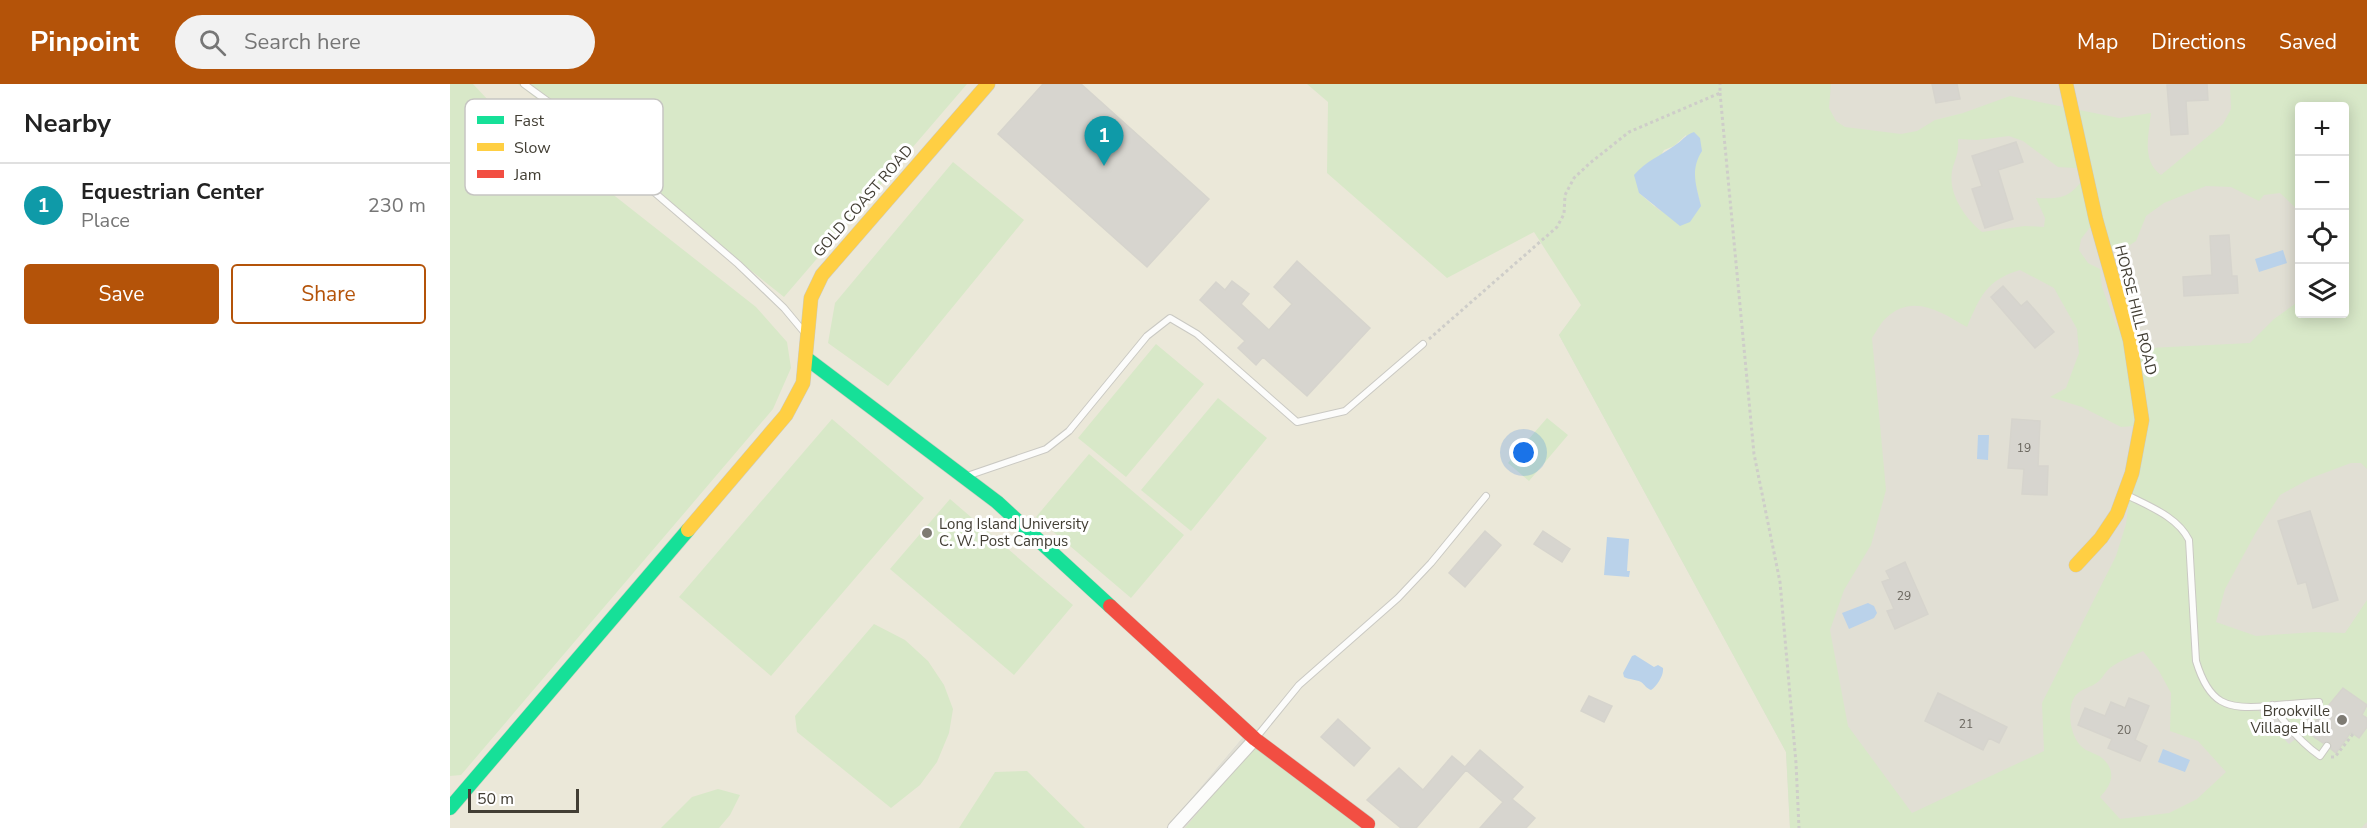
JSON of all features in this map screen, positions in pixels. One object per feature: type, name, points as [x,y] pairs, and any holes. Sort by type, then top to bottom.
[{"type":"street","name":"GOLD COAST ROAD","points":[[450,808],[786,415],[803,383],[811,298],[822,275],[988,84]]},
{"type":"street","name":"HORSE HILL ROAD","points":[[2066,84],[2096,220],[2130,340],[2142,420],[2139,445],[2117,514],[2101,538],[2076,565]]},
{"type":"street","points":[[806,358],[997,502],[1255,739],[1368,824]]},
{"type":"street","points":[[1174,828],[1255,739]]},
{"type":"lane","points":[[524,84],[545,99]]},
{"type":"lane","points":[[657,195],[738,264],[784,308],[807,336]]},
{"type":"lane","points":[[964,477],[1046,449],[1069,431],[1147,336],[1170,318],[1197,334],[1297,422],[1345,411],[1423,344]]},
{"type":"lane","points":[[2124,493],[2176,522],[2189,540],[2196,661],[2206,688],[2221,703],[2232,706],[2319,702]]},
{"type":"lane","points":[[1255,739],[1299,685],[1398,598],[1431,563],[1486,496]]},
{"type":"lane","points":[[2272,705],[2297,738],[2320,756],[2327,746]]},
{"type":"path","points":[[1720,84],[1754,454],[1780,582],[1796,763],[1799,828]]},
{"type":"path","points":[[1423,344],[1557,226],[1564,214],[1565,195],[1574,178],[1590,163],[1629,132],[1720,93]]},
{"type":"path","points":[[2320,756],[2335,758],[2353,734]]},
{"type":"shaded area","name":"Long Island University C. W. Post Campus","points":[[450,84],[1747,84],[1559,335],[1786,752],[1790,828],[1370,828],[1247,732],[1166,828],[450,828]]},
{"type":"shaded area","points":[[1747,84],[2367,84],[2367,828],[1166,828],[1247,732]]},
{"type":"shaded area","points":[[2272,705],[2297,738],[2289,744],[2262,716],[2257,707]]},
{"type":"green space","points":[[450,84],[473,84],[487,99],[465,99],[465,195],[614,195],[756,307],[787,342],[791,368],[773,409],[461,775],[450,776]]},
{"type":"green space","points":[[518,84],[967,84],[784,297],[657,195],[663,195],[663,99],[537,99]]},
{"type":"green space","points":[[1307,84],[1831,84],[1829,108],[1836,121],[1845,127],[1901,134],[1917,131],[1935,120],[1963,113],[2010,96],[2119,118],[2151,113],[2148,138],[2149,155],[2155,169],[2161,175],[2223,124],[2231,109],[2230,84],[2367,84],[2367,469],[2361,463],[2351,463],[2311,478],[2280,495],[2255,534],[2225,589],[2216,622],[2256,636],[2315,632],[2345,633],[2367,600],[2367,822],[2361,828],[1790,828],[1786,752],[1559,335],[1581,305],[1534,232],[1447,278],[1327,173],[1328,102]],"holes":[[[2295,102],[2349,102],[2349,318],[2295,318],[2295,304],[2274,319],[2250,343],[2149,348],[2123,335],[2117,327],[2102,287],[2100,269],[2088,263],[2079,250],[2081,239],[2091,226],[2109,248],[2122,250],[2136,241],[2146,216],[2164,203],[2206,186],[2231,187],[2259,201],[2264,195],[2280,193],[2295,207]],[[1686,135],[1695,161],[1693,174],[1701,206],[1660,211],[1639,193],[1664,150],[1674,146]],[[2009,136],[2023,141],[2058,167],[2091,169],[2069,194],[2056,198],[2036,198],[2045,218],[2044,227],[2025,226],[1982,232],[1964,213],[1955,197],[1951,180],[1958,139],[1977,140]],[[2020,270],[2054,288],[2077,329],[2079,353],[2066,388],[2050,397],[2082,407],[2121,427],[2148,425],[2145,437],[2126,458],[2131,484],[2126,524],[2116,556],[2042,703],[2044,751],[1912,813],[1848,726],[1830,630],[1844,590],[1871,545],[1886,490],[1872,338],[1885,319],[1895,311],[1906,307],[1926,307],[1967,327],[1986,291],[2008,274]],[[2143,651],[2159,671],[2171,693],[2170,731],[2198,741],[2226,772],[2197,799],[2169,813],[2120,819],[2100,797],[2110,783],[2110,768],[2102,758],[2084,749],[2078,742],[2072,730],[2070,715],[2072,702],[2077,694],[2097,683],[2114,665]]]},
{"type":"green space","points":[[953,162],[1024,220],[888,386],[828,343],[835,303]]},
{"type":"green space","points":[[1156,344],[1204,384],[1126,477],[1078,438]]},
{"type":"green space","points":[[1218,398],[1267,438],[1191,531],[1141,490]]},
{"type":"green space","points":[[1547,418],[1568,435],[1529,481],[1508,463]]},
{"type":"green space","points":[[832,419],[924,498],[771,676],[679,597]]},
{"type":"green space","points":[[1089,454],[1184,535],[1131,598],[1036,517]]},
{"type":"green space","points":[[950,499],[1073,605],[1014,675],[890,569]]},
{"type":"green space","points":[[874,624],[905,640],[928,661],[944,685],[953,709],[949,733],[937,762],[920,785],[891,808],[797,732],[795,716]]},
{"type":"green space","points":[[1256,743],[1370,828],[1185,828]]},
{"type":"green space","points":[[1027,771],[1085,828],[959,828],[995,772]]},
{"type":"green space","points":[[718,789],[740,795],[730,815],[719,828],[661,828],[692,797]]},
{"type":"water","points":[[1694,132],[1700,138],[1702,151],[1695,171],[1701,206],[1690,222],[1680,226],[1639,193],[1634,175],[1648,162]]},
{"type":"water","points":[[2283,250],[2287,263],[2259,272],[2255,259]]},
{"type":"water","points":[[1978,435],[1989,435],[1988,460],[1977,459]]},
{"type":"water","points":[[1607,537],[1629,539],[1627,571],[1630,571],[1629,577],[1604,575]]},
{"type":"water","points":[[1868,603],[1874,606],[1877,613],[1874,618],[1849,629],[1842,613]]},
{"type":"water","points":[[1635,655],[1654,667],[1658,665],[1663,668],[1660,680],[1651,690],[1641,682],[1624,677],[1623,673],[1632,656]]},
{"type":"water","points":[[2163,749],[2190,760],[2185,772],[2158,762]]},
{"type":"building","points":[[1043,84],[1081,84],[1209,199],[1147,267],[998,134]]},
{"type":"building","points":[[1932,84],[1957,84],[1960,99],[1936,103]]},
{"type":"building","points":[[2207,84],[2208,100],[2186,101],[2188,134],[2171,135],[2167,85]]},
{"type":"building","points":[[2016,142],[2023,162],[1998,170],[2013,219],[1985,228],[1972,189],[1982,186],[1972,156]]},
{"type":"building","points":[[2229,235],[2232,276],[2237,276],[2238,293],[2184,296],[2183,277],[2212,275],[2210,236]]},
{"type":"building","points":[[1297,261],[1370,328],[1307,396],[1263,357],[1256,365],[1238,348],[1245,341],[1200,300],[1216,282],[1225,290],[1232,281],[1249,294],[1241,304],[1269,330],[1292,304],[1274,287]]},
{"type":"building","points":[[2003,286],[2021,306],[2027,301],[2054,332],[2035,348],[1991,297]]},
{"type":"building","points":[[2012,419],[2040,421],[2038,466],[2048,466],[2047,495],[2022,494],[2024,469],[2008,468]]},
{"type":"building","points":[[2310,511],[2338,600],[2313,608],[2306,582],[2298,584],[2278,521]]},
{"type":"building","points":[[1485,531],[1501,545],[1465,587],[1449,573]]},
{"type":"building","points":[[1543,531],[1570,549],[1562,562],[1534,544]]},
{"type":"building","points":[[1905,562],[1928,614],[1895,629],[1887,611],[1894,609],[1882,582],[1890,579],[1886,571]]},
{"type":"building","name":"Brookville Village Hall","points":[[2343,688],[2367,705],[2362,715],[2367,718],[2367,727],[2359,738],[2351,732],[2336,753],[2331,749],[2330,742],[2323,743],[2301,728],[2308,718],[2315,722]]},
{"type":"building","points":[[1938,693],[2007,727],[1999,743],[1989,738],[1983,750],[1925,721]]},
{"type":"building","points":[[1589,696],[1612,706],[1604,722],[1581,711]]},
{"type":"building","points":[[2129,698],[2149,706],[2135,740],[2147,746],[2140,761],[2108,748],[2112,739],[2078,725],[2085,708],[2105,716],[2111,702],[2125,708]]},
{"type":"building","points":[[1338,719],[1370,748],[1354,766],[1321,737]]},
{"type":"building","points":[[1480,750],[1523,787],[1512,799],[1535,818],[1526,828],[1480,828],[1503,802],[1466,770],[1416,828],[1401,828],[1367,800],[1399,768],[1423,790],[1452,756],[1465,767]]},
{"type":"traffic: fast","points":[[806,358],[997,502],[1110,606]]},
{"type":"traffic: fast","points":[[450,808],[688,530]]},
{"type":"traffic: slow","points":[[688,530],[786,415],[803,383],[811,298],[822,275],[988,84]]},
{"type":"traffic: slow","points":[[2066,84],[2096,220],[2130,340],[2142,420],[2132,473],[2117,514],[2101,538],[2076,565]]},
{"type":"traffic: jam","points":[[1110,606],[1255,739],[1368,824]]},
{"type":"place","name":"Equestrian Center","points":[[1104,166]]},
{"type":"place","name":"Long Island University C. W. Post Campus","points":[[927,533]]},
{"type":"place","name":"Brookville Village Hall","points":[[2342,720]]}]
